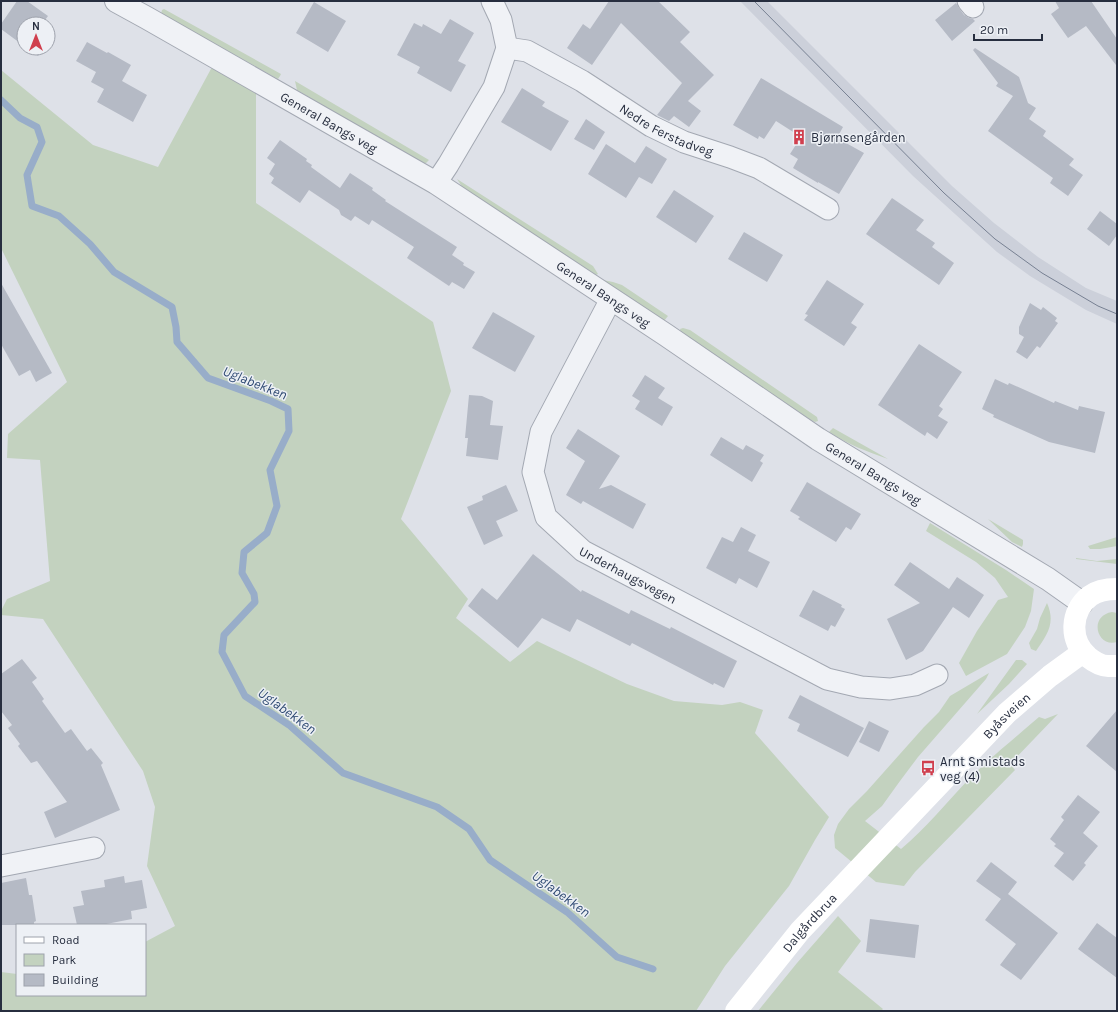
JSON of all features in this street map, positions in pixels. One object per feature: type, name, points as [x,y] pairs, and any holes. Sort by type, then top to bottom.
[{"type":"main road","points":[[1117,589],[1104,590],[1091,595],[1082,604],[1076,615],[1074,628],[1076,641],[1082,652],[1093,661],[1107,666],[1117,666]]},
{"type":"main road","name":"Byåsveien","points":[[887,838],[1007,713],[1050,676],[1082,652]]},
{"type":"main road","name":"Dalgårdbrua","points":[[736,1011],[800,931],[887,838]]},
{"type":"street","name":"General Bangs veg","points":[[116,1],[436,183],[666,335],[818,439],[1048,579],[1082,604]]},
{"type":"street","points":[[436,183],[494,87],[507,48],[501,20],[492,1]]},
{"type":"street","name":"Nedre Ferstadveg","points":[[507,48],[527,51],[582,81],[651,126],[684,142],[759,168],[828,209]]},
{"type":"street","name":"Underhaugsvegen","points":[[611,299],[541,432],[533,472],[546,517],[583,551],[827,679],[861,687],[890,689],[915,685],[937,675]]},
{"type":"street","points":[[1,866],[94,848]]},
{"type":"shaded area","points":[[740,1],[767,1],[952,186],[994,223],[1038,257],[1086,288],[1117,301],[1117,324],[1086,310],[1030,276],[997,252],[913,176]]},
{"type":"green space","points":[[164,9],[281,74],[280,76],[278,79],[161,14],[162,10]]},
{"type":"green space","points":[[212,67],[256,91],[256,203],[433,322],[451,391],[401,519],[468,599],[456,618],[510,662],[537,641],[627,684],[674,701],[722,705],[740,702],[763,710],[755,733],[829,817],[789,886],[725,966],[696,1011],[1,1011],[1,972],[16,974],[16,996],[146,996],[146,941],[175,926],[147,866],[155,807],[143,771],[43,619],[1,615],[1,611],[7,599],[50,581],[40,460],[7,458],[8,434],[67,382],[1,248],[1,70],[93,145],[158,167]]},
{"type":"green space","points":[[295,81],[429,160],[426,163],[421,163],[297,90]]},
{"type":"green space","points":[[457,179],[593,266],[598,274],[596,275],[464,190]]},
{"type":"green space","points":[[603,280],[622,285],[668,316],[664,321]]},
{"type":"green space","points":[[683,328],[690,330],[817,417],[818,421],[815,422],[811,420],[681,333],[680,329]]},
{"type":"green space","points":[[833,428],[888,459],[873,454],[829,432]]},
{"type":"green space","points":[[988,519],[1023,540],[1022,547],[1012,542]]},
{"type":"green space","points":[[930,523],[1034,589],[1031,611],[1025,627],[1007,654],[966,676],[959,663],[977,631],[998,600],[1008,597],[995,578],[976,562],[926,531]]},
{"type":"green space","points":[[1117,537],[1117,546],[1090,549],[1088,546]]},
{"type":"green space","points":[[1076,559],[1097,561],[1117,559],[1117,564]]},
{"type":"green space","points":[[1047,603],[1051,617],[1049,628],[1044,640],[1036,651],[1031,649],[1029,643],[1037,629]]},
{"type":"green space","points":[[1112,612],[1117,613],[1117,642],[1110,643],[1100,636],[1098,625],[1100,619]]},
{"type":"green space","points":[[1016,660],[1022,660],[1027,664],[1009,684],[977,714]]},
{"type":"green space","points":[[989,673],[986,679],[918,757],[882,806],[865,821],[901,849],[928,824],[970,778],[1004,747],[1039,717],[1045,719],[1058,714],[1010,764],[1015,770],[915,872],[904,886],[876,882],[835,848],[834,835],[838,824],[849,809],[939,712],[950,696]]},
{"type":"green space","points":[[838,916],[861,941],[838,972],[883,1009],[881,1011],[758,1011],[797,963]]},
{"type":"building","points":[[17,1],[27,1],[48,16],[16,16],[16,40],[1,29],[1,24]]},
{"type":"building","points":[[609,1],[658,1],[690,32],[680,42],[714,75],[688,101],[701,111],[689,127],[674,116],[669,121],[657,115],[682,83],[621,23],[592,65],[567,48],[583,24],[590,29]]},
{"type":"building","points":[[1055,1],[1091,1],[1117,39],[1116,65],[1086,26],[1068,38],[1051,14],[1059,8]]},
{"type":"building","points":[[314,2],[346,21],[328,52],[296,33]]},
{"type":"building","points":[[956,3],[964,15],[975,21],[952,41],[935,20]]},
{"type":"building","points":[[450,19],[474,33],[458,61],[466,65],[451,92],[417,73],[420,67],[397,55],[414,23],[422,27],[423,24],[441,34]]},
{"type":"building","points":[[87,42],[131,65],[122,81],[147,95],[133,122],[97,102],[104,89],[91,82],[96,72],[76,61]]},
{"type":"building","points":[[975,48],[1019,77],[1028,103],[1036,108],[1029,119],[1046,131],[1043,136],[1074,159],[1069,165],[1083,175],[1068,196],[1050,183],[1053,178],[988,131],[1013,96],[996,86],[998,83],[973,50]]},
{"type":"building","name":"Bjørnsengården","points":[[761,78],[843,127],[837,138],[864,153],[839,194],[793,168],[798,159],[790,154],[801,137],[776,121],[764,139],[759,136],[758,139],[733,125]]},
{"type":"building","points":[[522,88],[545,102],[542,106],[569,121],[551,151],[501,122]]},
{"type":"building","points":[[586,119],[605,132],[594,150],[574,139]]},
{"type":"building","points":[[280,140],[307,159],[306,161],[312,165],[311,167],[340,188],[350,173],[373,188],[372,190],[386,200],[385,201],[457,247],[452,255],[464,263],[463,265],[475,272],[464,289],[452,282],[449,286],[407,258],[414,247],[372,220],[369,225],[355,216],[351,221],[341,215],[339,210],[309,190],[300,203],[271,183],[274,178],[269,174],[275,164],[267,158]]},
{"type":"building","points":[[606,144],[635,163],[646,146],[667,159],[652,184],[639,177],[626,198],[588,174]]},
{"type":"building","points":[[674,190],[714,216],[696,243],[656,217]]},
{"type":"building","points":[[892,198],[924,220],[916,230],[935,243],[932,247],[954,263],[939,285],[866,234]]},
{"type":"building","points":[[1100,211],[1117,224],[1117,235],[1109,246],[1087,229]]},
{"type":"building","points":[[744,232],[783,255],[767,282],[728,259]]},
{"type":"building","points":[[827,280],[864,304],[851,323],[857,327],[844,346],[804,320],[808,315],[805,314]]},
{"type":"building","points":[[1,283],[52,373],[36,382],[30,370],[19,376],[1,344]]},
{"type":"building","points":[[1030,303],[1041,310],[1043,307],[1057,318],[1055,321],[1058,323],[1040,348],[1037,346],[1027,359],[1016,352],[1024,337],[1019,334],[1019,327]]},
{"type":"building","points":[[493,312],[535,336],[515,372],[472,348]]},
{"type":"building","points":[[919,344],[962,372],[939,406],[943,409],[938,416],[948,422],[937,439],[927,432],[925,436],[878,405]]},
{"type":"building","points":[[645,375],[665,388],[658,398],[673,407],[662,426],[635,409],[640,401],[632,396]]},
{"type":"building","points":[[995,379],[1008,385],[1009,383],[1054,403],[1055,401],[1078,410],[1079,406],[1105,412],[1095,453],[1049,442],[993,417],[994,415],[982,409]]},
{"type":"building","points":[[469,395],[482,396],[493,401],[490,425],[503,426],[498,460],[466,456],[468,438],[465,438]]},
{"type":"building","points":[[578,429],[620,456],[599,489],[611,485],[646,504],[633,529],[583,501],[581,504],[566,495],[585,461],[566,448]]},
{"type":"building","points":[[721,437],[743,450],[746,445],[764,455],[760,461],[763,463],[752,482],[710,455]]},
{"type":"building","points":[[807,482],[861,514],[851,530],[846,527],[836,542],[798,519],[800,517],[790,511]]},
{"type":"building","points":[[506,485],[518,511],[496,521],[503,536],[484,545],[467,507],[483,500],[482,496]]},
{"type":"building","points":[[741,527],[756,535],[748,551],[770,562],[757,588],[739,578],[736,584],[706,568],[722,537],[733,542]]},
{"type":"building","points":[[533,554],[581,592],[582,590],[629,614],[631,610],[670,629],[671,627],[737,661],[724,688],[714,683],[713,685],[632,643],[630,646],[577,619],[570,632],[542,618],[518,648],[468,606],[482,588],[497,600]]},
{"type":"building","points":[[910,562],[949,589],[957,577],[984,595],[969,618],[953,607],[923,651],[906,660],[887,619],[920,603],[894,585]]},
{"type":"building","points":[[813,590],[842,605],[841,607],[845,609],[835,627],[831,625],[828,631],[799,616]]},
{"type":"building","points":[[22,659],[37,678],[32,682],[44,699],[42,701],[65,733],[71,729],[87,751],[91,748],[103,763],[101,765],[120,810],[55,838],[44,812],[67,802],[37,761],[31,763],[18,746],[20,744],[8,728],[12,725],[1,711],[1,674]]},
{"type":"building","points":[[800,695],[864,728],[848,757],[797,731],[800,724],[788,718]]},
{"type":"building","points":[[1117,710],[1117,772],[1086,746]]},
{"type":"building","points":[[869,721],[889,731],[879,752],[859,742]]},
{"type":"building","points":[[1078,795],[1100,812],[1083,833],[1098,846],[1084,863],[1086,865],[1073,881],[1054,866],[1064,853],[1054,846],[1056,844],[1050,839],[1064,820],[1061,817]]},
{"type":"building","points":[[991,862],[1017,882],[1008,894],[1058,933],[1021,980],[1000,965],[1016,944],[985,920],[1001,899],[976,881]]},
{"type":"building","points":[[124,876],[125,883],[142,880],[147,908],[131,911],[132,919],[106,924],[77,924],[73,907],[84,905],[81,891],[105,887],[104,880]]},
{"type":"building","points":[[26,878],[29,895],[32,895],[36,921],[34,924],[1,925],[1,883]]},
{"type":"building","points":[[870,919],[919,925],[915,958],[866,952]]},
{"type":"building","points":[[1097,923],[1117,938],[1117,978],[1078,949]]},
{"type":"waterway","name":"Uglabekken","points":[[1,100],[20,118],[37,127],[42,142],[27,175],[32,206],[59,216],[90,244],[114,272],[172,307],[177,342],[208,378],[271,401],[288,409],[289,431],[270,470],[277,506],[267,533],[244,552],[242,573],[254,594],[255,602],[224,635],[222,652],[245,696],[289,725],[343,773],[437,807],[469,829],[490,860],[567,912],[617,957],[653,969]]},
{"type":"tram line","points":[[754,1],[944,193],[995,239],[1042,273],[1098,306],[1117,314]]},
{"type":"place","name":"Bjørnsengården","points":[[799,137]]},
{"type":"place","name":"Arnt Smistads veg (4)","points":[[928,768]]}]
